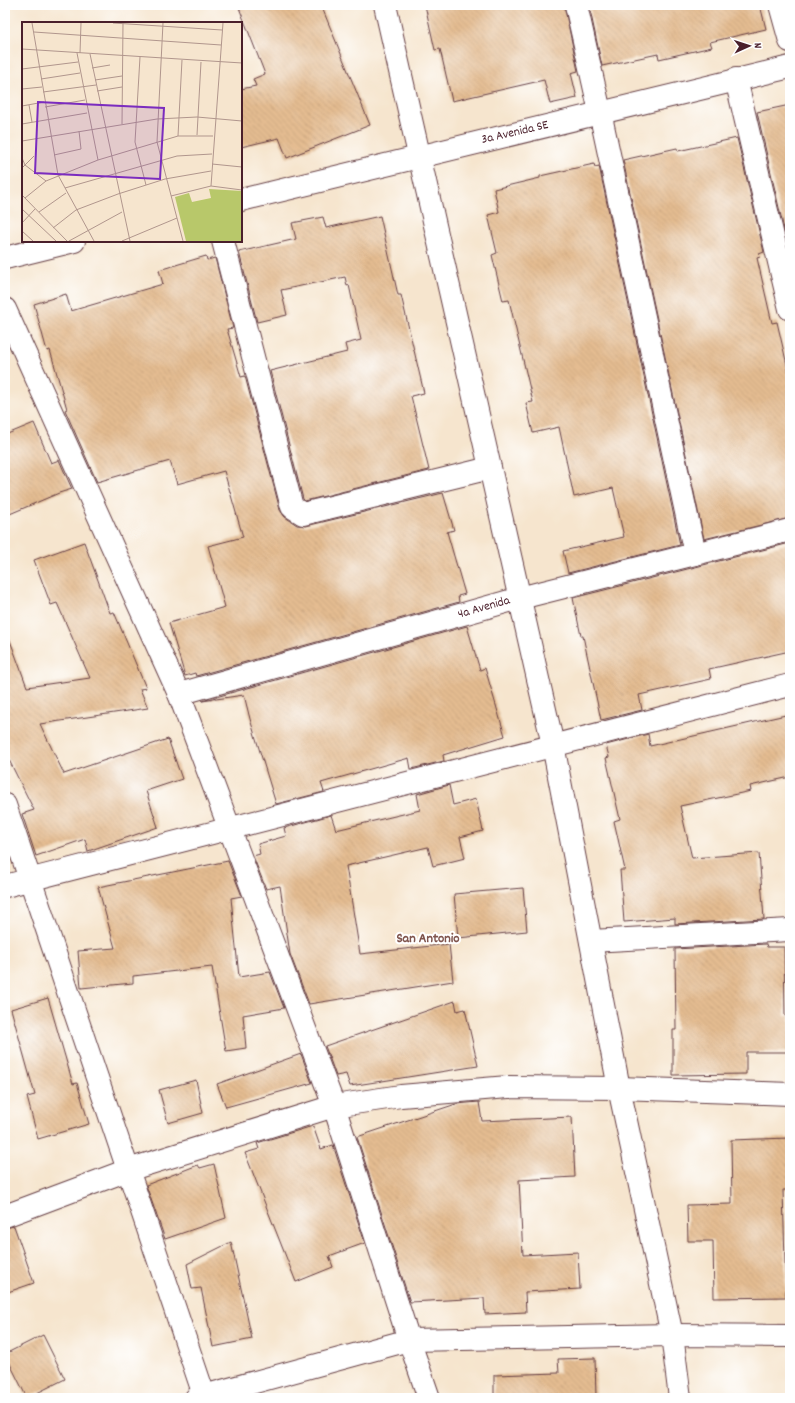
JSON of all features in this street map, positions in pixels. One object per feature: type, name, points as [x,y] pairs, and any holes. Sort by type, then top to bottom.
[{"type":"street","points":[[385,5],[553,745],[619,1088],[672,1335],[680,1398]]},
{"type":"street","points":[[576,5],[695,554]]},
{"type":"street","points":[[780,5],[790,42]]},
{"type":"street","name":"3a Avenida SE","points":[[242,200],[790,67]]},
{"type":"street","points":[[736,79],[790,309]]},
{"type":"street","points":[[5,258],[70,242]]},
{"type":"street","points":[[223,242],[292,507],[303,514],[490,468]]},
{"type":"street","points":[[5,309],[179,694],[334,1106],[429,1398]]},
{"type":"street","name":"4a Avenida","points":[[179,694],[520,598],[790,530]]},
{"type":"street","points":[[5,886],[790,685]]},
{"type":"street","points":[[5,805],[128,1170],[202,1397],[409,1340],[672,1335],[790,1336]]},
{"type":"street","points":[[591,942],[790,930]]},
{"type":"street","points":[[5,1216],[128,1170],[334,1106],[401,1096],[508,1087],[619,1088],[790,1094]]},
{"type":"building","points":[[238,5],[321,5],[370,125],[287,158],[279,138],[242,147],[242,89],[256,86],[253,79],[265,74]]},
{"type":"building","points":[[425,5],[564,5],[578,71],[571,73],[577,98],[550,104],[544,80],[452,101],[440,49],[435,50]]},
{"type":"building","points":[[589,5],[760,5],[766,29],[710,42],[712,47],[659,59],[658,54],[602,66]]},
{"type":"building","points":[[790,105],[790,247],[788,247],[757,112]]},
{"type":"building","points":[[737,138],[764,252],[759,254],[760,257],[757,258],[772,323],[777,322],[790,378],[790,518],[704,539],[623,160],[677,148],[678,151]]},
{"type":"building","points":[[594,164],[595,167],[599,166],[680,545],[568,573],[563,551],[624,537],[613,488],[574,497],[559,427],[533,433],[526,403],[533,402],[509,300],[503,301],[492,255],[497,253],[488,215],[499,212],[494,189],[540,178],[540,176]]},
{"type":"building","points":[[380,216],[398,295],[401,295],[424,393],[411,396],[429,470],[305,501],[303,499],[270,371],[347,352],[345,344],[361,340],[349,285],[347,286],[345,277],[281,290],[287,315],[257,322],[239,252],[296,239],[292,223],[323,217],[326,228]]},
{"type":"building","points":[[206,256],[207,260],[215,258],[233,328],[227,329],[241,377],[245,376],[280,510],[285,517],[297,525],[306,526],[443,493],[454,530],[447,532],[465,594],[458,596],[459,602],[196,676],[195,673],[185,676],[169,623],[225,607],[208,546],[243,537],[224,471],[177,484],[170,461],[97,482],[65,410],[67,409],[50,350],[47,351],[34,304],[66,294],[71,311],[163,284],[159,270]]},
{"type":"building","points":[[34,423],[51,463],[59,460],[72,489],[5,516],[5,435]]},
{"type":"building","points":[[84,542],[110,613],[114,612],[146,688],[140,689],[148,708],[40,724],[64,774],[168,739],[182,779],[146,791],[158,827],[88,851],[85,839],[36,856],[22,814],[34,810],[5,752],[5,636],[8,635],[27,687],[90,678],[57,603],[51,605],[34,560]]},
{"type":"building","points":[[790,543],[790,651],[709,669],[711,679],[639,695],[642,710],[601,720],[583,636],[581,636],[573,598]]},
{"type":"building","points":[[467,626],[480,670],[485,668],[505,736],[443,755],[444,761],[411,769],[409,758],[321,783],[324,792],[276,804],[244,695],[202,701]]},
{"type":"building","points":[[790,714],[790,777],[750,786],[751,791],[680,806],[692,858],[759,853],[764,919],[675,924],[675,918],[624,922],[620,870],[625,870],[614,821],[620,819],[606,758],[609,757],[606,745],[648,734],[650,746]]},
{"type":"building","points":[[449,785],[453,805],[476,799],[483,831],[460,837],[465,858],[433,866],[428,847],[346,866],[360,954],[449,944],[453,981],[309,1004],[290,954],[280,886],[266,889],[253,856],[260,854],[258,844],[286,836],[284,828],[331,815],[336,830],[420,810],[417,794]]},
{"type":"building","points":[[228,861],[242,896],[231,898],[239,977],[270,972],[284,1008],[243,1015],[246,1048],[226,1051],[212,967],[133,976],[133,983],[81,988],[78,951],[115,948],[98,887]]},
{"type":"building","points":[[523,888],[527,931],[458,938],[454,894]]},
{"type":"building","points":[[766,944],[767,947],[784,947],[785,1016],[790,1016],[790,1052],[746,1052],[746,1074],[673,1075],[673,1030],[676,1030],[675,949]]},
{"type":"building","points":[[48,998],[73,1084],[77,1083],[89,1124],[38,1139],[27,1097],[35,1095],[11,1009]]},
{"type":"building","points":[[455,1001],[457,1011],[465,1009],[478,1066],[350,1086],[346,1074],[336,1076],[325,1046]]},
{"type":"building","points":[[301,1054],[312,1083],[226,1107],[217,1084]]},
{"type":"building","points":[[196,1080],[203,1113],[168,1123],[159,1090]]},
{"type":"building","points":[[479,1102],[482,1121],[572,1117],[575,1177],[519,1180],[523,1255],[578,1252],[580,1289],[525,1292],[526,1312],[485,1314],[484,1298],[410,1302],[357,1137],[456,1104]]},
{"type":"building","points":[[313,1126],[321,1149],[333,1145],[365,1243],[329,1256],[333,1267],[296,1282],[245,1153],[259,1149],[257,1143]]},
{"type":"building","points":[[790,1138],[790,1190],[783,1190],[786,1297],[714,1298],[713,1241],[688,1241],[687,1205],[732,1204],[731,1140]]},
{"type":"building","points":[[214,1164],[226,1218],[165,1239],[146,1185],[198,1165],[200,1168]]},
{"type":"building","points":[[14,1226],[34,1283],[5,1293],[5,1228]]},
{"type":"building","points":[[231,1242],[252,1339],[213,1347],[201,1288],[192,1289],[187,1264]]},
{"type":"building","points":[[43,1335],[65,1379],[27,1398],[5,1354]]},
{"type":"building","points":[[595,1358],[596,1398],[494,1398],[494,1375],[559,1373],[558,1359]]},
{"type":"district","name":"San Antonio","points":[[428,939]]}]
